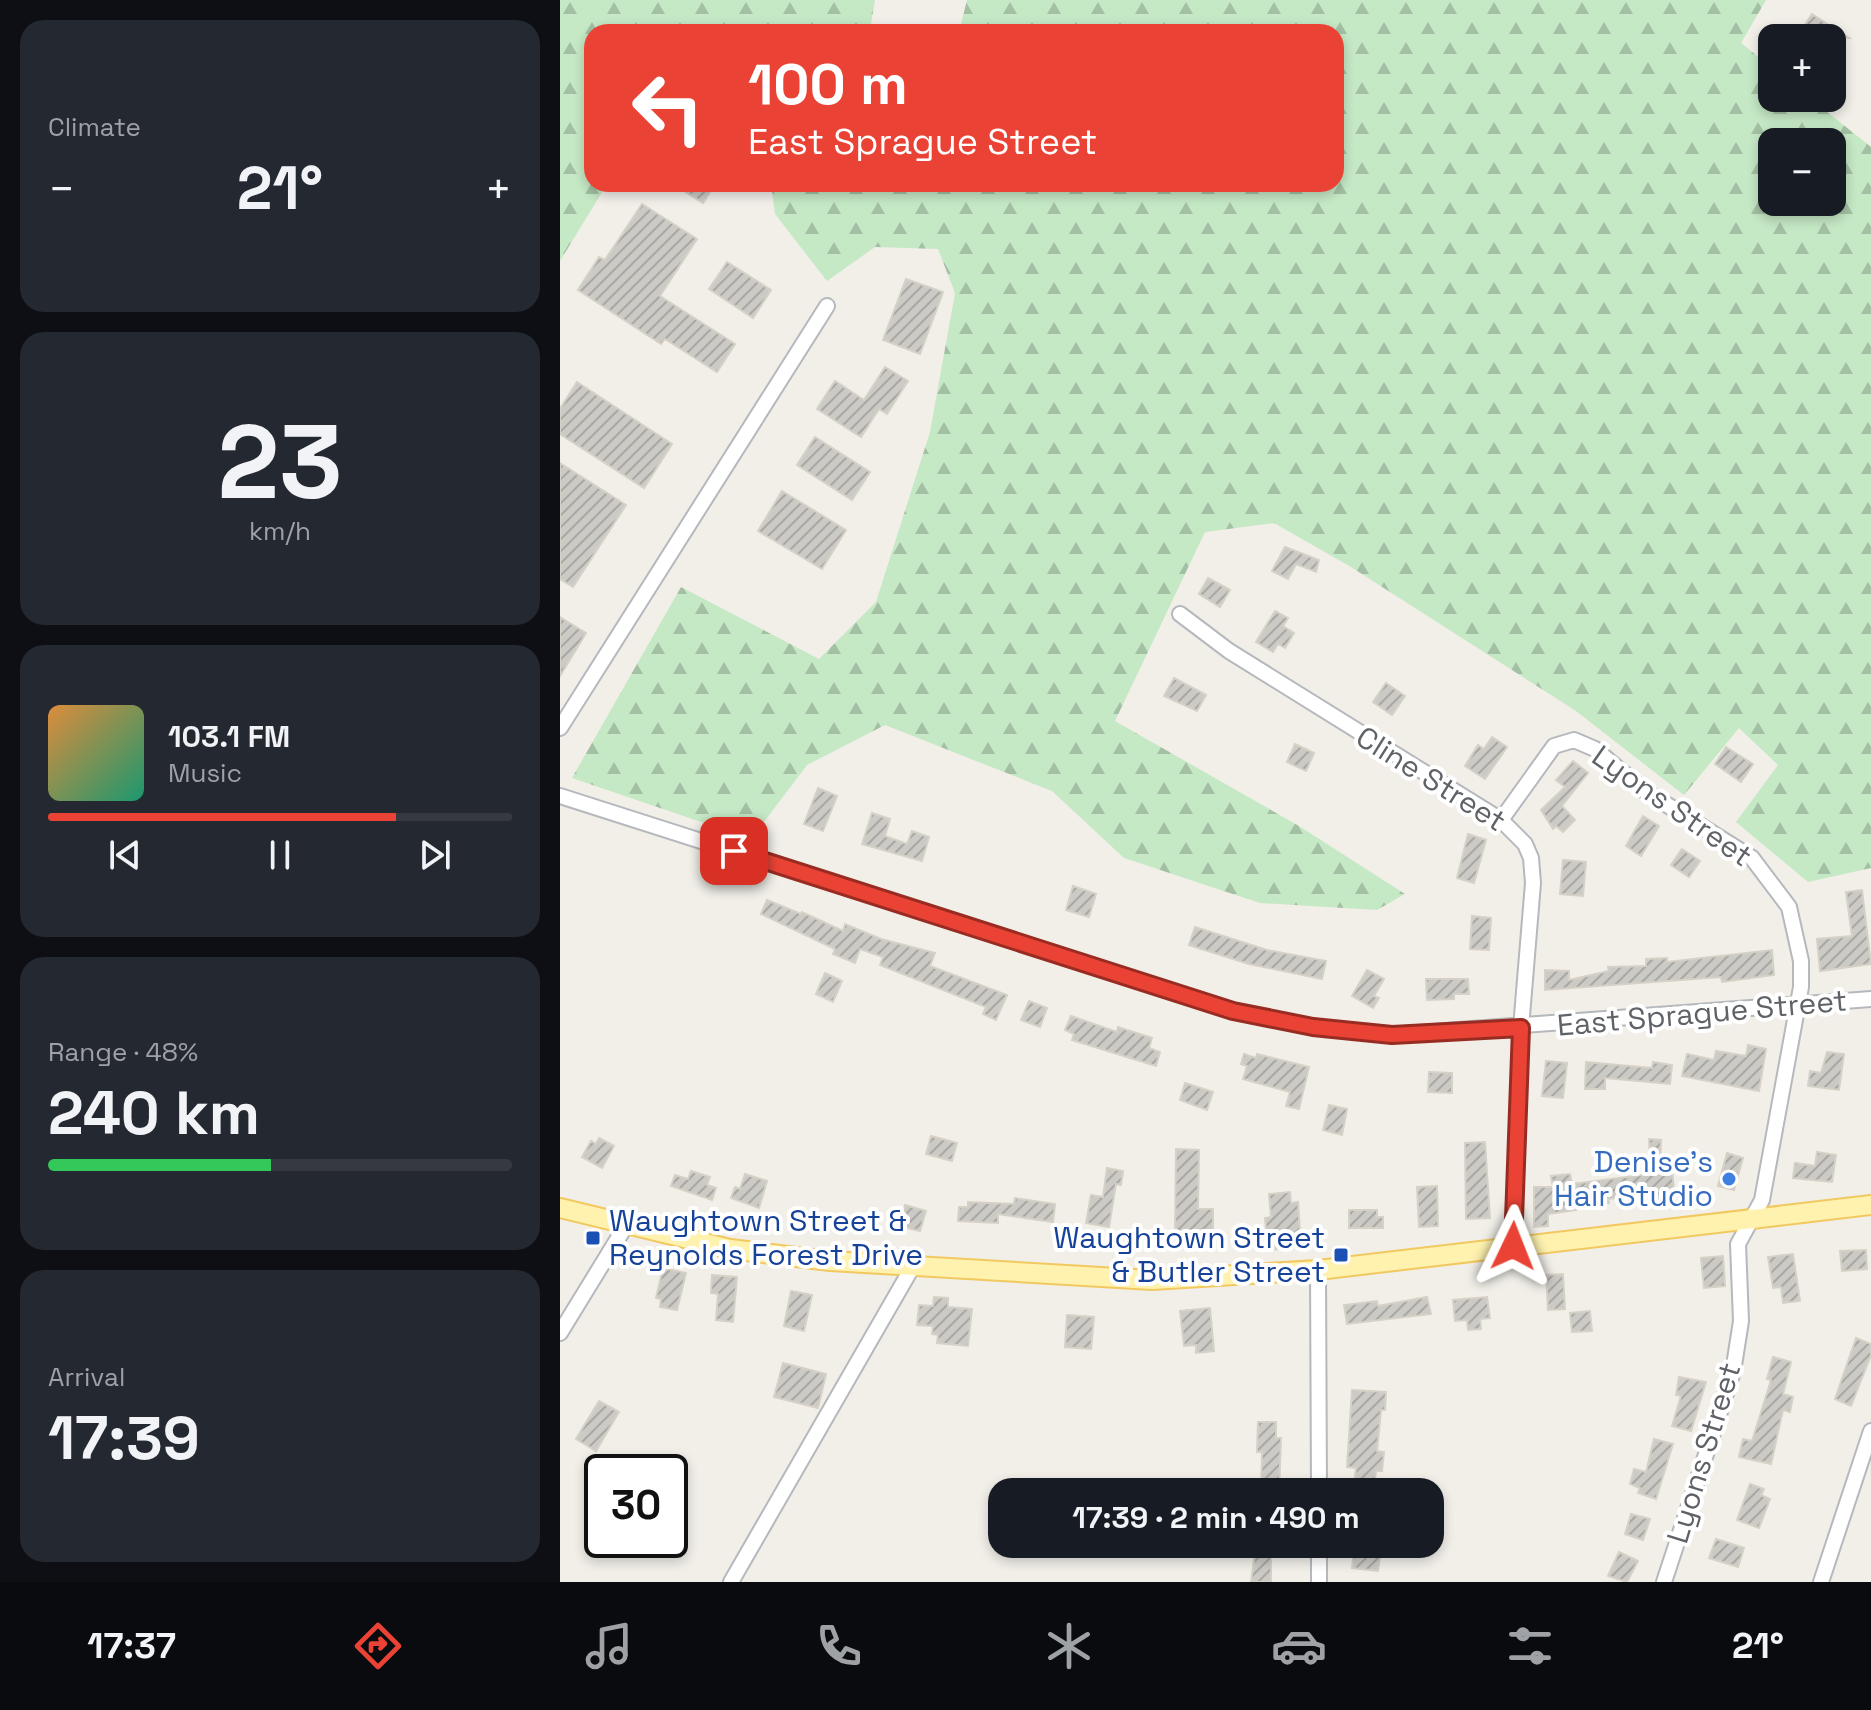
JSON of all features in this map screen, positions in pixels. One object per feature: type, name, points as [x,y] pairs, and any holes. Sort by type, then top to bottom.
[{"type":"main road","points":[[560,1208],[625,1227],[730,1249],[913,1266],[1152,1280],[1318,1270],[1871,1205]]},
{"type":"street","points":[[560,728],[827,306]]},
{"type":"street","name":"Cline Street","points":[[1180,614],[1242,660],[1501,820],[1515,831],[1531,858],[1533,883],[1521,1028],[1513,1246]]},
{"type":"street","name":"Lyons Street","points":[[1501,820],[1554,746],[1574,740],[1595,749],[1645,791],[1735,845],[1764,870],[1789,907],[1799,941],[1801,987],[1762,1200],[1738,1244],[1741,1321],[1733,1372],[1664,1582]]},
{"type":"street","name":"East Sprague Street","points":[[560,796],[1233,1011],[1313,1027],[1392,1035],[1521,1028],[1871,999]]},
{"type":"street","points":[[560,1333],[625,1227]]},
{"type":"street","points":[[731,1582],[913,1266]]},
{"type":"street","points":[[1318,1270],[1319,1478]]},
{"type":"street","points":[[1838,1582],[1822,1578],[1871,1431]]},
{"type":"street","points":[[1319,1558],[1319,1582]]},
{"type":"green space","points":[[560,0],[875,0],[871,24],[584,24],[584,192],[602,192],[560,261]]},
{"type":"green space","points":[[967,0],[1766,0],[1741,43],[1758,57],[1758,112],[1827,112],[1871,147],[1871,868],[1808,882],[1736,822],[1778,765],[1739,728],[1684,795],[1576,711],[1351,567],[1274,523],[1205,532],[1115,721],[1299,826],[1405,894],[1377,910],[1260,903],[1124,858],[1052,791],[885,725],[807,765],[751,839],[572,778],[681,587],[819,659],[876,602],[930,432],[955,293],[938,249],[875,247],[827,281],[775,214],[772,192],[1344,192],[1344,24],[961,24]]},
{"type":"building","points":[[1812,14],[1827,24],[1806,24]]},
{"type":"building","points":[[686,192],[710,192],[703,203]]},
{"type":"building","points":[[642,204],[697,239],[660,296],[735,344],[717,372],[665,339],[661,344],[578,290],[599,257],[605,260]]},
{"type":"building","points":[[727,262],[771,290],[753,318],[709,289]]},
{"type":"building","points":[[906,279],[943,292],[920,354],[883,340]]},
{"type":"building","points":[[885,367],[908,381],[887,414],[879,409],[861,437],[817,409],[835,381],[864,400]]},
{"type":"building","points":[[577,382],[672,444],[644,488],[560,434],[560,409]]},
{"type":"building","points":[[815,437],[870,472],[852,500],[797,465]]},
{"type":"building","points":[[560,463],[626,505],[573,587],[560,579]]},
{"type":"building","points":[[782,491],[846,530],[822,569],[758,531]]},
{"type":"building","points":[[1285,547],[1319,560],[1316,572],[1296,564],[1288,579],[1272,571]]},
{"type":"building","points":[[1208,578],[1230,590],[1220,607],[1199,594]]},
{"type":"building","points":[[1275,611],[1288,618],[1283,626],[1294,633],[1285,648],[1278,644],[1273,652],[1256,642]]},
{"type":"building","points":[[560,617],[586,633],[560,676]]},
{"type":"building","points":[[1174,678],[1206,695],[1197,711],[1164,696]]},
{"type":"building","points":[[1386,683],[1405,696],[1392,715],[1373,702]]},
{"type":"building","points":[[1492,737],[1507,747],[1485,779],[1465,766],[1478,745],[1484,749]]},
{"type":"building","points":[[1295,744],[1314,753],[1306,771],[1287,762]]},
{"type":"building","points":[[1726,747],[1753,764],[1741,782],[1715,764]]},
{"type":"building","points":[[1573,761],[1588,773],[1562,806],[1575,820],[1563,832],[1556,826],[1553,829],[1541,810],[1565,787],[1556,780]]},
{"type":"building","points":[[818,788],[837,796],[823,831],[804,824]]},
{"type":"building","points":[[872,813],[890,819],[885,836],[907,844],[912,831],[929,837],[922,861],[862,844]]},
{"type":"building","points":[[1643,816],[1659,826],[1641,856],[1626,846]]},
{"type":"building","points":[[1468,834],[1486,840],[1474,883],[1457,878]]},
{"type":"building","points":[[1682,849],[1700,861],[1689,877],[1671,865]]},
{"type":"building","points":[[1563,860],[1586,862],[1583,896],[1560,894]]},
{"type":"building","points":[[1073,886],[1096,894],[1089,917],[1066,910]]},
{"type":"building","points":[[1862,890],[1871,964],[1820,971],[1817,939],[1852,936],[1846,892]]},
{"type":"building","points":[[767,900],[843,931],[845,924],[881,939],[935,953],[930,966],[1007,995],[996,1020],[983,1014],[986,1007],[880,965],[883,957],[860,949],[855,963],[833,954],[835,949],[761,914]]},
{"type":"building","points":[[1472,916],[1491,918],[1489,950],[1470,949]]},
{"type":"building","points":[[1195,927],[1267,950],[1326,961],[1322,979],[1249,964],[1189,945]]},
{"type":"building","points":[[1772,950],[1774,975],[1722,982],[1721,977],[1545,990],[1545,970],[1569,971],[1569,980],[1609,971],[1608,967],[1646,966],[1646,959],[1667,958],[1667,962]]},
{"type":"building","points":[[1367,970],[1384,979],[1374,996],[1379,998],[1373,1008],[1352,996]]},
{"type":"building","points":[[825,973],[842,981],[833,1002],[816,994]]},
{"type":"building","points":[[1426,979],[1468,979],[1469,994],[1454,994],[1454,999],[1427,1000]]},
{"type":"building","points":[[1029,1001],[1047,1008],[1040,1027],[1021,1020]]},
{"type":"building","points":[[1071,1016],[1117,1032],[1118,1027],[1152,1038],[1149,1048],[1160,1052],[1156,1066],[1072,1040],[1074,1034],[1065,1030]]},
{"type":"building","points":[[1748,1045],[1766,1049],[1759,1091],[1682,1076],[1687,1054],[1714,1060],[1716,1051],[1746,1056]]},
{"type":"building","points":[[1827,1052],[1844,1054],[1839,1090],[1808,1086],[1810,1071],[1821,1073]]},
{"type":"building","points":[[1244,1054],[1256,1058],[1257,1054],[1309,1067],[1299,1109],[1286,1106],[1290,1092],[1243,1079],[1247,1066],[1241,1064]]},
{"type":"building","points":[[1546,1061],[1567,1063],[1563,1098],[1542,1096]]},
{"type":"building","points":[[1586,1062],[1652,1068],[1653,1062],[1672,1065],[1670,1084],[1605,1078],[1605,1089],[1585,1089]]},
{"type":"building","points":[[1429,1072],[1452,1073],[1452,1093],[1428,1092]]},
{"type":"building","points":[[1185,1083],[1213,1092],[1207,1110],[1180,1100]]},
{"type":"building","points":[[1329,1105],[1347,1109],[1342,1135],[1323,1130]]},
{"type":"building","points":[[931,1136],[957,1143],[952,1161],[926,1154]]},
{"type":"building","points":[[599,1138],[614,1146],[602,1168],[582,1157],[591,1141],[596,1144]]},
{"type":"building","points":[[1649,1139],[1661,1140],[1660,1170],[1672,1169],[1675,1200],[1654,1202],[1653,1193],[1608,1199],[1609,1203],[1575,1206],[1576,1210],[1548,1214],[1548,1226],[1534,1227],[1534,1187],[1553,1187],[1551,1176],[1570,1174],[1572,1184],[1651,1174]]},
{"type":"building","points":[[1485,1142],[1490,1218],[1466,1219],[1465,1143]]},
{"type":"building","points":[[1176,1149],[1199,1150],[1198,1209],[1213,1209],[1213,1236],[1175,1235]]},
{"type":"building","points":[[1817,1152],[1836,1155],[1832,1182],[1793,1178],[1795,1163],[1815,1166]]},
{"type":"building","points":[[1727,1153],[1743,1158],[1734,1190],[1718,1186]]},
{"type":"building","points":[[1107,1168],[1123,1171],[1121,1185],[1116,1184],[1109,1227],[1086,1223],[1091,1195],[1103,1197]]},
{"type":"building","points":[[691,1171],[710,1177],[707,1185],[716,1188],[712,1200],[671,1186],[675,1175],[688,1179]]},
{"type":"building","points":[[745,1174],[767,1181],[759,1208],[731,1198],[735,1187],[740,1189]]},
{"type":"building","points":[[1437,1186],[1438,1226],[1419,1227],[1417,1187]]},
{"type":"building","points":[[1290,1192],[1291,1203],[1298,1202],[1301,1247],[1268,1250],[1265,1218],[1271,1217],[1269,1194]]},
{"type":"building","points":[[1015,1198],[1055,1204],[1053,1222],[998,1214],[998,1223],[958,1221],[959,1207],[968,1207],[968,1202],[1014,1204]]},
{"type":"building","points":[[905,1205],[926,1211],[920,1231],[900,1226]]},
{"type":"building","points":[[1349,1210],[1377,1210],[1377,1217],[1383,1217],[1383,1228],[1349,1228]]},
{"type":"building","points":[[1866,1250],[1867,1269],[1842,1271],[1840,1251]]},
{"type":"building","points":[[1793,1254],[1800,1301],[1783,1303],[1781,1287],[1773,1288],[1768,1257]]},
{"type":"building","points":[[1723,1256],[1725,1286],[1704,1288],[1701,1258]]},
{"type":"building","points":[[663,1268],[686,1273],[677,1310],[660,1307],[661,1299],[656,1298]]},
{"type":"building","points":[[1563,1274],[1565,1309],[1548,1310],[1546,1275]]},
{"type":"building","points":[[712,1275],[737,1277],[733,1322],[716,1320],[718,1294],[711,1293]]},
{"type":"building","points":[[791,1291],[812,1295],[804,1331],[784,1326]]},
{"type":"building","points":[[934,1297],[948,1298],[948,1307],[972,1309],[968,1346],[937,1343],[938,1335],[932,1334],[933,1326],[917,1325],[919,1305],[933,1306]]},
{"type":"building","points":[[1427,1297],[1431,1314],[1347,1324],[1344,1305],[1377,1301],[1378,1306]]},
{"type":"building","points":[[1487,1297],[1490,1318],[1480,1319],[1481,1329],[1468,1330],[1467,1320],[1455,1321],[1453,1300]]},
{"type":"building","points":[[1210,1308],[1214,1351],[1196,1353],[1196,1345],[1184,1346],[1180,1311]]},
{"type":"building","points":[[1590,1311],[1592,1331],[1572,1332],[1570,1313]]},
{"type":"building","points":[[1067,1315],[1094,1317],[1091,1349],[1065,1347]]},
{"type":"building","points":[[1856,1338],[1871,1344],[1871,1355],[1851,1406],[1835,1399]]},
{"type":"building","points":[[1773,1357],[1791,1362],[1783,1394],[1793,1397],[1790,1412],[1783,1410],[1771,1464],[1739,1457],[1743,1439],[1752,1441],[1771,1380],[1767,1379]]},
{"type":"building","points":[[783,1363],[826,1374],[818,1408],[774,1397]]},
{"type":"building","points":[[1679,1377],[1706,1382],[1691,1431],[1672,1426],[1681,1396],[1676,1395]]},
{"type":"building","points":[[1352,1390],[1386,1392],[1377,1451],[1384,1452],[1382,1471],[1376,1471],[1375,1478],[1355,1478],[1356,1468],[1347,1467]]},
{"type":"building","points":[[599,1401],[619,1412],[596,1451],[576,1439]]},
{"type":"building","points":[[1258,1422],[1276,1422],[1276,1438],[1281,1438],[1280,1478],[1261,1478],[1262,1452],[1257,1452]]},
{"type":"building","points":[[1654,1439],[1673,1444],[1656,1499],[1638,1493],[1640,1488],[1630,1484],[1634,1469],[1646,1472]]},
{"type":"building","points":[[1750,1484],[1764,1489],[1761,1495],[1770,1499],[1759,1528],[1737,1520]]},
{"type":"building","points":[[1631,1514],[1650,1519],[1643,1540],[1625,1534]]},
{"type":"building","points":[[1716,1539],[1744,1548],[1738,1567],[1709,1558]]},
{"type":"building","points":[[1619,1552],[1638,1561],[1627,1582],[1608,1576]]},
{"type":"building","points":[[1254,1558],[1271,1558],[1271,1582],[1251,1582]]},
{"type":"building","points":[[1353,1558],[1380,1558],[1378,1571],[1352,1568]]},
{"type":"place","name":"Denise's Hair Studio","points":[[1729,1179]]},
{"type":"place","name":"Waughtown Street & Reynolds Forest Drive","points":[[593,1238]]},
{"type":"place","name":"Waughtown Street & Butler Street","points":[[1341,1255]]},
{"type":"route","points":[[734,851],[1233,1011],[1313,1027],[1392,1035],[1521,1028],[1513,1246]]}]
